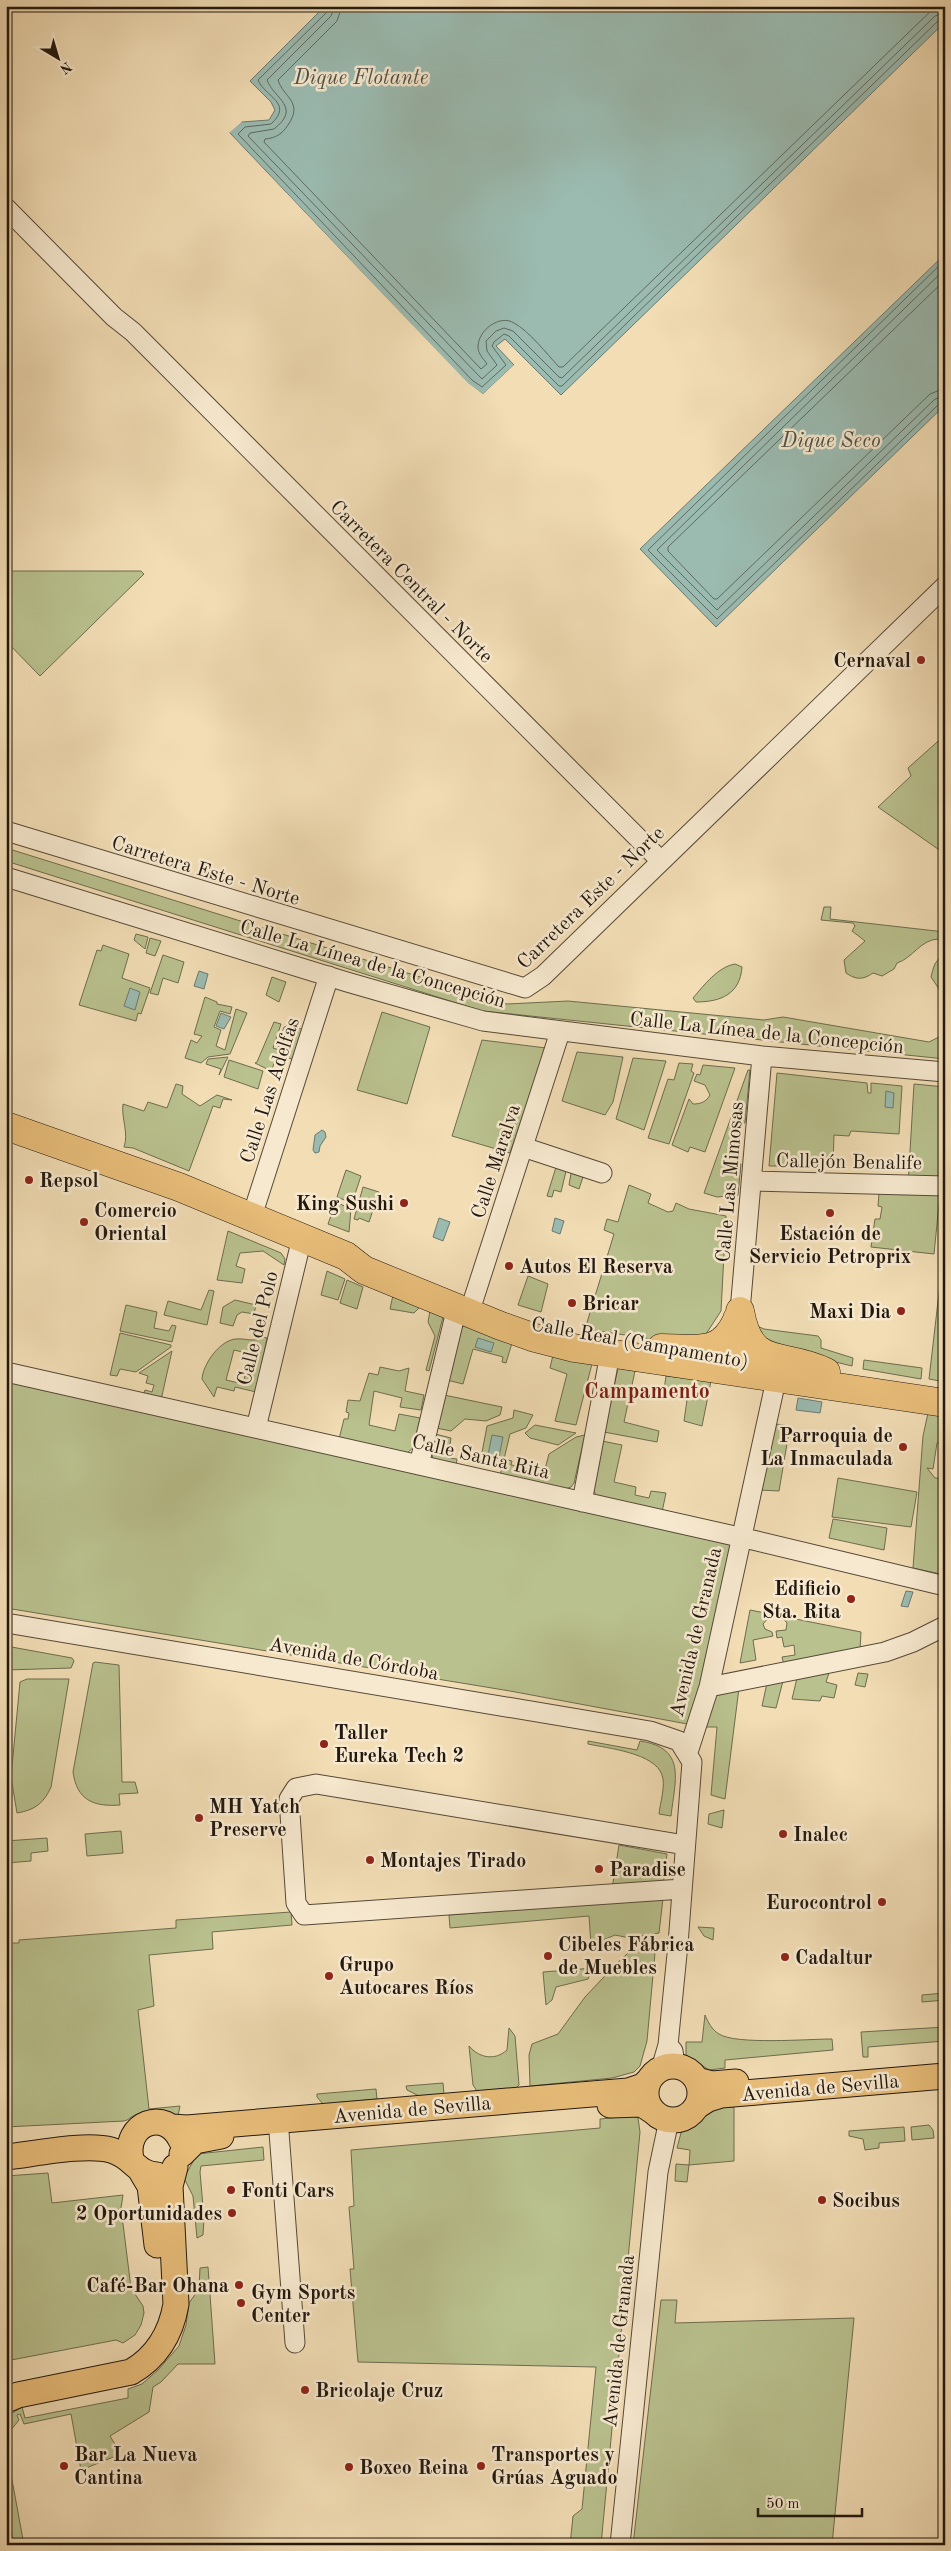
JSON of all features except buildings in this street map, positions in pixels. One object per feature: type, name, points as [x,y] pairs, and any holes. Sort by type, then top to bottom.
[{"type":"highway","name":"Calle Real (Campamento)","points":[[6,1126],[120,1165],[252,1216],[346,1256],[364,1270],[465,1306],[566,1333],[735,1360],[826,1372],[939,1399]]},
{"type":"highway","name":"Calle Real (Campamento)","points":[[465,1306],[535,1338],[610,1354],[776,1380],[939,1399]]},
{"type":"highway","points":[[659,1348],[706,1348],[717,1345],[729,1336],[740,1317]]},
{"type":"highway","points":[[610,1354],[624,1349],[727,1365],[735,1360],[739,1351],[740,1317]]},
{"type":"highway","points":[[740,1317],[748,1340],[760,1353],[811,1365],[826,1372]]},
{"type":"highway","points":[[735,1360],[744,1368],[912,1392],[939,1399]]},
{"type":"main road","name":"Avenida de Sevilla","points":[[697,2080],[712,2084],[945,2064]]},
{"type":"main road","points":[[663,2065],[688,2070],[697,2080],[700,2093],[697,2106],[687,2117],[659,2115],[646,2096],[663,2065]]},
{"type":"main road","name":"Avenida de Sevilla","points":[[172,2127],[196,2128],[628,2091],[643,2086],[663,2065]]},
{"type":"main road","name":"Avenida de Sevilla","points":[[697,2106],[708,2099],[721,2095],[945,2076]]},
{"type":"main road","name":"Avenida de Sevilla","points":[[179,2160],[195,2141],[208,2137],[634,2103],[642,2104],[659,2115]]},
{"type":"main road","points":[[6,2144],[115,2135],[137,2130],[150,2123],[157,2122],[172,2127],[181,2139],[179,2160],[170,2186],[176,2304],[174,2319],[159,2348],[143,2365],[131,2372],[18,2395],[6,2400]]},
{"type":"main road","points":[[6,2384],[114,2367],[143,2351],[156,2333],[161,2322],[164,2299],[150,2186],[136,2165],[130,2144],[137,2130]]},
{"type":"main road","points":[[6,2157],[93,2148],[108,2149],[155,2176],[170,2172],[179,2160]]},
{"type":"street","points":[[6,199],[118,311],[133,332]]},
{"type":"street","points":[[6,208],[114,317],[133,332]]},
{"type":"street","name":"Carretera Central - Norte","points":[[133,332],[661,861]]},
{"type":"street","name":"Carretera Este - Norte","points":[[6,831],[518,988],[530,987],[945,586]]},
{"type":"street","name":"Calle La Línea de la Concepción","points":[[6,876],[329,976],[483,1021],[762,1056],[945,1072]]},
{"type":"street","name":"Calle Las Adelfas","points":[[252,1216],[329,976]]},
{"type":"street","name":"Calle Maralva","points":[[419,1465],[465,1306],[523,1147],[560,1032]]},
{"type":"street","name":"Calle Las Mimosas","points":[[740,1317],[762,1056]]},
{"type":"street","points":[[523,1147],[602,1173]]},
{"type":"street","name":"Callejón Benalife","points":[[752,1181],[945,1186]]},
{"type":"street","name":"Calle del Polo","points":[[256,1428],[302,1238]]},
{"type":"street","points":[[582,1502],[610,1354]]},
{"type":"street","name":"Calle Santa Rita","points":[[6,1372],[945,1586]]},
{"type":"street","name":"Avenida de Granada","points":[[663,2065],[682,1890],[692,1762],[688,1752],[709,1687],[776,1380]]},
{"type":"street","name":"Avenida de Córdoba","points":[[6,1623],[650,1731],[675,1739],[688,1752]]},
{"type":"street","points":[[709,1687],[885,1652],[913,1642],[945,1626]]},
{"type":"street","points":[[682,1890],[304,1915],[296,1903],[289,1799],[296,1788],[316,1784],[685,1846]]},
{"type":"street","name":"Avenida de Granada","points":[[620,2545],[658,2172],[654,2151],[659,2115]]},
{"type":"street","points":[[279,2132],[295,2343]]},
{"type":"green space","points":[[6,571],[141,571],[144,574],[40,676],[6,641]]},
{"type":"green space","points":[[945,735],[945,854],[878,807],[911,776],[908,768]]},
{"type":"green space","points":[[6,848],[507,1004],[568,1001],[764,1020],[783,1017],[929,1042],[945,1034],[945,1059],[482,1011],[6,861]]},
{"type":"green space","points":[[824,907],[831,907],[830,919],[945,932],[945,998],[931,977],[943,949],[938,939],[926,942],[903,961],[897,963],[894,969],[882,976],[873,973],[863,978],[856,978],[846,973],[844,960],[865,941],[852,931],[855,926],[853,923],[821,920]]},
{"type":"green space","points":[[136,934],[148,937],[145,949],[134,940]]},
{"type":"green space","points":[[150,938],[161,941],[155,956],[146,953]]},
{"type":"green space","points":[[103,945],[129,954],[122,978],[150,988],[141,1014],[138,1013],[136,1021],[79,1005],[97,950],[101,951]]},
{"type":"green space","points":[[163,955],[184,962],[178,983],[163,978],[158,995],[150,993]]},
{"type":"green space","points":[[735,964],[742,967],[740,976],[737,984],[728,995],[705,1002],[696,1002],[693,998],[712,977],[723,969]]},
{"type":"green space","points":[[272,977],[286,982],[279,1002],[266,995]]},
{"type":"green space","points":[[205,997],[217,1002],[217,1004],[232,1007],[230,1014],[220,1011],[214,1027],[221,1030],[216,1046],[225,1050],[236,1009],[247,1013],[230,1054],[208,1057],[201,1063],[185,1058],[191,1040],[197,1043],[202,1036],[194,1034]]},
{"type":"green space","points":[[382,1012],[430,1027],[407,1104],[357,1090]]},
{"type":"green space","points":[[274,1022],[281,1024],[273,1048],[289,1053],[297,1027],[303,1030],[294,1060],[283,1056],[280,1062],[275,1061],[272,1069],[267,1069],[255,1063]]},
{"type":"green space","points":[[482,1040],[546,1048],[510,1153],[452,1136]]},
{"type":"green space","points":[[577,1052],[623,1057],[613,1102],[605,1115],[562,1101]]},
{"type":"green space","points":[[228,1057],[219,1075],[221,1069],[206,1064],[208,1059]]},
{"type":"green space","points":[[633,1058],[666,1061],[644,1130],[616,1119]]},
{"type":"green space","points":[[229,1060],[263,1071],[258,1089],[224,1077]]},
{"type":"green space","points":[[679,1063],[693,1064],[691,1071],[694,1073],[669,1144],[648,1138],[668,1079],[674,1080]]},
{"type":"green space","points":[[703,1065],[735,1068],[705,1152],[690,1147],[688,1152],[672,1145],[689,1099],[693,1104],[698,1104],[705,1101],[710,1095],[705,1085],[694,1081],[697,1074],[700,1075]]},
{"type":"green space","points":[[748,1070],[750,1070],[745,1123],[736,1122],[732,1163],[741,1164],[738,1195],[717,1197],[704,1193]]},
{"type":"green space","points":[[777,1073],[867,1083],[868,1093],[871,1093],[871,1083],[902,1086],[899,1134],[851,1131],[849,1136],[834,1135],[833,1166],[769,1166]]},
{"type":"green space","points":[[176,1084],[183,1086],[182,1094],[200,1106],[217,1095],[232,1100],[223,1099],[220,1108],[213,1106],[189,1171],[133,1148],[124,1147],[126,1136],[123,1104],[144,1111],[148,1102],[167,1108]]},
{"type":"green space","points":[[914,1084],[945,1087],[945,1186],[908,1185]]},
{"type":"green space","points":[[557,1164],[567,1167],[561,1192],[554,1190],[552,1197],[547,1196]]},
{"type":"green space","points":[[572,1168],[584,1174],[579,1189],[569,1185]]},
{"type":"green space","points":[[346,1170],[361,1176],[352,1203],[337,1197]]},
{"type":"green space","points":[[629,1185],[651,1194],[648,1203],[668,1212],[673,1211],[676,1203],[689,1209],[726,1216],[721,1311],[704,1337],[658,1340],[585,1329],[614,1234],[604,1230],[607,1219],[618,1222]]},
{"type":"green space","points":[[363,1187],[379,1192],[369,1222],[359,1218],[358,1220],[354,1219]]},
{"type":"green space","points":[[879,1193],[940,1194],[934,1254],[871,1247],[875,1219],[880,1219],[882,1207],[878,1206]]},
{"type":"green space","points":[[336,1202],[351,1209],[349,1232],[328,1224]]},
{"type":"green space","points":[[228,1231],[281,1253],[285,1259],[284,1265],[263,1251],[240,1253],[236,1266],[245,1269],[242,1283],[217,1280]]},
{"type":"green space","points":[[945,1241],[945,1274],[943,1274],[945,1277],[945,1382],[929,1379]]},
{"type":"green space","points":[[327,1271],[345,1279],[338,1300],[321,1295]]},
{"type":"green space","points":[[528,1276],[548,1284],[541,1312],[518,1305]]},
{"type":"green space","points":[[347,1280],[363,1287],[357,1309],[340,1303]]},
{"type":"green space","points":[[209,1290],[214,1291],[207,1325],[164,1315],[168,1301],[201,1310]]},
{"type":"green space","points":[[393,1295],[420,1307],[414,1313],[390,1309]]},
{"type":"green space","points":[[235,1300],[256,1305],[254,1314],[242,1312],[237,1315],[233,1326],[220,1323],[223,1307]]},
{"type":"green space","points":[[126,1305],[157,1312],[154,1328],[169,1331],[172,1325],[176,1326],[172,1342],[120,1331]]},
{"type":"green space","points":[[430,1311],[443,1317],[429,1371],[426,1370],[435,1336],[428,1322]]},
{"type":"green space","points":[[755,1325],[764,1329],[818,1336],[821,1340],[821,1348],[853,1358],[852,1366],[765,1345]]},
{"type":"green space","points":[[464,1326],[469,1326],[512,1343],[506,1363],[502,1362],[503,1357],[473,1349],[463,1384],[447,1380],[460,1329]]},
{"type":"green space","points":[[120,1333],[171,1345],[171,1347],[136,1372],[120,1369],[117,1376],[110,1375]]},
{"type":"green space","points":[[267,1338],[256,1392],[235,1387],[234,1391],[217,1387],[214,1397],[202,1379],[205,1367],[213,1354],[230,1340]],"holes":[[[234,1350],[250,1354],[243,1384],[226,1380]]]},
{"type":"green space","points":[[172,1351],[161,1400],[143,1396],[145,1390],[152,1392],[154,1385],[146,1383],[148,1376],[139,1373]]},
{"type":"green space","points":[[553,1355],[592,1364],[576,1425],[555,1421],[567,1374],[550,1368]]},
{"type":"green space","points":[[864,1360],[922,1368],[921,1379],[863,1369]]},
{"type":"green space","points":[[6,1363],[740,1538],[698,1726],[510,1691],[6,1608]]},
{"type":"green space","points":[[380,1367],[399,1371],[409,1368],[405,1391],[424,1395],[421,1410],[400,1407],[402,1398],[374,1391],[369,1425],[395,1431],[399,1414],[420,1418],[414,1447],[407,1453],[339,1439],[344,1419],[348,1419],[349,1413],[346,1412],[348,1400],[360,1401],[369,1373],[378,1375]]},
{"type":"green space","points":[[618,1368],[635,1371],[624,1422],[659,1431],[657,1442],[604,1432]]},
{"type":"green space","points":[[666,1376],[711,1381],[702,1426],[684,1421],[687,1400],[663,1397]]},
{"type":"green space","points":[[444,1395],[502,1407],[500,1415],[486,1421],[465,1419],[451,1431],[436,1428]]},
{"type":"green space","points":[[514,1410],[533,1415],[526,1428],[510,1434],[504,1459],[512,1461],[511,1465],[518,1466],[522,1464],[545,1469],[549,1454],[576,1437],[585,1435],[574,1483],[571,1487],[565,1489],[500,1476],[503,1462],[481,1458],[487,1426],[513,1418]]},
{"type":"green space","points":[[928,1413],[945,1415],[945,1443],[937,1443],[933,1469],[927,1468],[935,1478],[945,1479],[945,1575],[913,1568],[923,1436]]},
{"type":"green space","points":[[776,1424],[790,1426],[779,1491],[759,1490]]},
{"type":"green space","points":[[535,1425],[576,1433],[558,1445],[530,1438],[525,1433]]},
{"type":"green space","points":[[435,1434],[451,1438],[448,1458],[457,1459],[456,1466],[434,1460],[431,1453]]},
{"type":"green space","points":[[602,1441],[622,1445],[614,1482],[636,1487],[635,1495],[649,1498],[651,1491],[666,1493],[662,1512],[596,1496],[593,1488]]},
{"type":"green space","points":[[838,1478],[917,1492],[911,1527],[832,1517]]},
{"type":"green space","points":[[833,1519],[887,1528],[884,1550],[829,1538]]},
{"type":"green space","points":[[750,1610],[861,1632],[860,1650],[784,1665],[782,1657],[795,1655],[794,1645],[784,1647],[782,1637],[777,1638],[776,1631],[786,1630],[787,1623],[779,1617],[769,1617],[763,1624],[765,1629],[772,1632],[773,1636],[753,1640],[756,1660],[740,1663]]},
{"type":"green space","points":[[6,1646],[72,1658],[74,1661],[71,1668],[6,1670]]},
{"type":"green space","points":[[93,1663],[119,1665],[122,1782],[135,1782],[138,1793],[119,1794],[120,1805],[102,1805],[88,1800],[78,1789],[73,1772]]},
{"type":"green space","points":[[829,1673],[826,1682],[837,1685],[834,1698],[822,1696],[820,1701],[792,1699],[797,1678]]},
{"type":"green space","points":[[858,1673],[868,1674],[865,1687],[855,1685]]},
{"type":"green space","points":[[27,1679],[69,1679],[51,1787],[38,1805],[17,1813],[11,1777],[20,1682]]},
{"type":"green space","points":[[783,1681],[776,1708],[762,1706],[767,1683]]},
{"type":"green space","points":[[739,1688],[725,1799],[711,1795],[717,1727],[704,1727],[712,1701],[719,1692]]},
{"type":"green space","points":[[588,1741],[637,1750],[640,1741],[655,1745],[665,1751],[672,1758],[675,1768],[671,1816],[659,1814],[663,1779],[658,1768],[650,1761],[641,1757],[588,1744]]},
{"type":"green space","points":[[724,1810],[722,1828],[708,1824],[709,1814]]},
{"type":"green space","points":[[121,1831],[123,1853],[87,1856],[85,1834]]},
{"type":"green space","points":[[47,1838],[48,1851],[31,1853],[31,1861],[6,1863],[6,1841]]},
{"type":"green space","points":[[619,1845],[667,1854],[663,1886],[612,1889]]},
{"type":"green space","points":[[663,1898],[659,1933],[630,1938],[615,1935],[591,1945],[589,1916],[450,1928],[449,1915]]},
{"type":"green space","points":[[291,1912],[292,1925],[212,1932],[213,1949],[149,1955],[154,2006],[138,2010],[149,2109],[180,2106],[178,2116],[162,2111],[151,2111],[135,2115],[124,2121],[6,2127],[6,1943],[19,1943],[19,1940],[176,1928],[176,1920]]},
{"type":"green space","points":[[698,1927],[714,1928],[713,1940],[704,1936]]},
{"type":"green space","points":[[651,1941],[656,1942],[647,2041],[640,2066],[634,2072],[612,2078],[530,2086],[529,2055],[532,2044],[558,2034],[585,1997],[618,1962],[637,1945]]},
{"type":"green space","points":[[593,1968],[588,1979],[556,1987],[552,2000],[546,2005],[543,1972]]},
{"type":"green space","points":[[945,1993],[945,2000],[922,2002],[922,1995]]},
{"type":"green space","points":[[705,2015],[714,2030],[728,2037],[756,2040],[832,2039],[833,2050],[725,2060],[725,2068],[709,2070],[686,2055],[686,2042],[702,2042]]},
{"type":"green space","points":[[945,2027],[945,2041],[868,2047],[868,2057],[863,2057],[861,2032]]},
{"type":"green space","points":[[509,2028],[515,2036],[519,2085],[516,2088],[477,2091],[473,2085],[469,2046],[477,2053],[487,2057],[497,2056],[507,2050]]},
{"type":"green space","points":[[443,2083],[444,2094],[419,2096],[407,2090],[406,2086]]},
{"type":"green space","points":[[376,2089],[377,2099],[323,2104],[317,2097],[317,2094]]},
{"type":"green space","points":[[734,2107],[734,2161],[689,2165],[690,2150],[677,2148],[681,2133],[710,2108]]},
{"type":"green space","points":[[632,2116],[638,2118],[640,2132],[601,2545],[570,2545],[573,2516],[582,2509],[596,2367],[358,2362],[350,2269],[354,2269],[349,2207],[354,2206],[351,2150],[600,2128],[600,2119]]},
{"type":"green space","points":[[929,2125],[933,2130],[934,2138],[912,2140],[911,2127]]},
{"type":"green space","points":[[904,2127],[905,2141],[879,2143],[879,2148],[865,2150],[863,2139],[849,2136],[849,2131]]},
{"type":"green space","points":[[263,2147],[264,2160],[201,2166],[204,2218],[203,2235],[197,2238],[193,2196],[184,2178],[197,2154]]},
{"type":"green space","points":[[676,2164],[689,2165],[687,2182],[675,2181]]},
{"type":"green space","points":[[48,2173],[52,2203],[123,2195],[121,2208],[131,2288],[143,2306],[144,2313],[141,2325],[135,2335],[123,2343],[116,2340],[6,2361],[6,2176]]},
{"type":"green space","points":[[208,2267],[215,2364],[178,2364],[161,2382],[153,2387],[149,2412],[110,2436],[121,2454],[81,2470],[71,2414],[24,2424],[20,2414],[17,2415],[19,2420],[6,2436],[6,2417],[22,2407],[25,2418],[128,2398],[128,2389],[142,2384],[158,2370],[179,2346],[186,2325],[189,2303],[199,2289],[200,2268]]},
{"type":"green space","points":[[661,2300],[677,2300],[675,2323],[854,2318],[832,2545],[633,2545]]},
{"type":"green space","points":[[6,2445],[24,2545],[14,2545],[6,2503]]},
{"type":"water","name":"Dique Flotante","points":[[325,6],[945,6],[945,22],[561,395],[505,339],[496,346],[514,365],[483,394],[468,384],[229,132],[242,122],[269,120],[275,110],[271,102],[250,81]]},
{"type":"water","name":"Dique Seco","points":[[945,254],[945,405],[716,627],[640,549]]},
{"type":"water","points":[[199,971],[208,974],[204,989],[194,986]]},
{"type":"water","points":[[130,988],[140,992],[135,1010],[124,1006]]},
{"type":"water","points":[[221,1013],[231,1017],[224,1029],[216,1026]]},
{"type":"water","points":[[287,1026],[293,1030],[286,1049],[277,1046],[284,1027]]},
{"type":"water","points":[[886,1091],[894,1093],[893,1108],[885,1107]]},
{"type":"water","points":[[322,1130],[325,1132],[326,1137],[320,1146],[319,1152],[315,1153],[313,1150],[315,1135]]},
{"type":"water","points":[[439,1218],[450,1222],[443,1241],[433,1237]]},
{"type":"water","points":[[555,1218],[564,1221],[560,1234],[552,1231]]},
{"type":"water","points":[[478,1338],[494,1343],[491,1352],[475,1347]]},
{"type":"water","points":[[798,1398],[822,1402],[820,1413],[796,1410]]},
{"type":"water","points":[[492,1435],[503,1437],[499,1457],[488,1455]]},
{"type":"water","points":[[906,1591],[913,1592],[908,1607],[901,1606]]},
{"type":"pier","points":[[238,122],[242,122],[229,133],[468,383],[483,394],[516,363],[516,366],[484,396],[467,385],[227,134],[227,131]]},
{"type":"place","name":"Cernaval","points":[[921,660]]},
{"type":"place","name":"Repsol","points":[[29,1180]]},
{"type":"place","name":"King Sushi","points":[[404,1203]]},
{"type":"place","name":"Estación de Servicio Petroprix","points":[[830,1213]]},
{"type":"place","name":"Comercio Oriental","points":[[84,1222]]},
{"type":"place","name":"Autos El Reserva","points":[[509,1266]]},
{"type":"place","name":"Bricar","points":[[572,1303]]},
{"type":"place","name":"Maxi Dia","points":[[901,1311]]},
{"type":"place","name":"Parroquia de La Inmaculada","points":[[903,1447]]},
{"type":"place","name":"Edificio Sta. Rita","points":[[851,1599]]},
{"type":"place","name":"Taller Eureka Tech 2","points":[[324,1744]]},
{"type":"place","name":"MH Yatch Preserve","points":[[199,1818]]},
{"type":"place","name":"Inalec","points":[[783,1834]]},
{"type":"place","name":"Montajes Tirado","points":[[370,1860]]},
{"type":"place","name":"Paradise","points":[[599,1869]]},
{"type":"place","name":"Eurocontrol","points":[[882,1902]]},
{"type":"place","name":"Cibeles Fábrica de Muebles","points":[[548,1956]]},
{"type":"place","name":"Cadaltur","points":[[785,1957]]},
{"type":"place","name":"Grupo Autocares Ríos","points":[[329,1976]]},
{"type":"place","name":"Fonti Cars","points":[[231,2190]]},
{"type":"place","name":"Socibus","points":[[822,2200]]},
{"type":"place","name":"2 Oportunidades","points":[[232,2213]]},
{"type":"place","name":"Café-Bar Ohana","points":[[239,2285]]},
{"type":"place","name":"Gym Sports Center","points":[[241,2303]]},
{"type":"place","name":"Bricolaje Cruz","points":[[305,2390]]},
{"type":"place","name":"Bar La Nueva Cantina","points":[[64,2466]]},
{"type":"place","name":"Transportes y Grúas Aguado","points":[[481,2466]]},
{"type":"place","name":"Boxeo Reina","points":[[349,2467]]},
{"type":"district","name":"Campamento","points":[[647,1390]]}]
